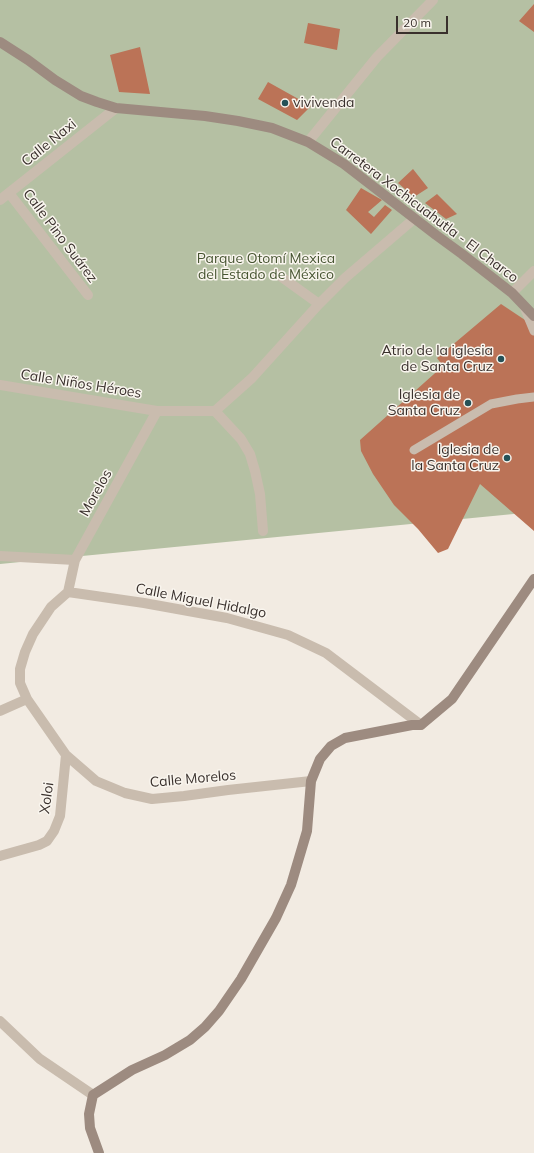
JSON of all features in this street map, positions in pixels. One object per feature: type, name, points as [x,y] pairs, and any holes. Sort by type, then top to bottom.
[{"type":"main road","name":"Carretera Xochicuahutla - El Charco","points":[[0,42],[55,80],[81,96],[97,102],[116,108],[205,116],[238,121],[272,128],[308,142],[344,164],[415,218],[512,293],[534,316]]},
{"type":"main road","points":[[99,1153],[90,1128],[89,1114],[93,1095],[132,1070],[165,1055],[190,1040],[205,1027],[219,1011],[241,979],[276,918],[291,885],[307,831],[311,781],[320,759],[332,746],[345,738],[405,726],[421,725],[452,699],[534,579]]},
{"type":"street","points":[[308,142],[377,57],[432,0]]},
{"type":"street","name":"Calle Naxi","points":[[0,200],[116,108]]},
{"type":"street","name":"Calle Pino Suárez","points":[[10,193],[88,295]]},
{"type":"street","points":[[263,531],[260,494],[250,454],[241,438],[215,412],[252,378],[319,304],[345,278],[415,218]]},
{"type":"street","points":[[512,293],[534,271]]},
{"type":"street","points":[[276,273],[319,304]]},
{"type":"street","name":"Calle Niños Héroes","points":[[0,385],[157,411],[215,412]]},
{"type":"street","name":"Morelos","points":[[68,592],[75,560],[157,411]]},
{"type":"street","points":[[0,556],[75,560]]},
{"type":"street","name":"Calle Morelos","points":[[68,592],[51,607],[33,634],[25,652],[20,669],[20,683],[27,699],[66,755],[96,781],[125,793],[152,799],[311,781]]},
{"type":"street","name":"Calle Miguel Hidalgo","points":[[68,592],[144,603],[227,618],[288,635],[326,652],[421,725]]},
{"type":"street","points":[[0,711],[27,699]]},
{"type":"street","name":"Xoloi","points":[[0,856],[39,845],[47,841],[54,832],[60,816],[66,755]]},
{"type":"street","points":[[0,1021],[40,1059],[93,1095]]},
{"type":"lane","points":[[524,306],[534,331]]},
{"type":"lane","points":[[414,450],[491,404],[517,399],[534,398]]},
{"type":"green space","name":"Parque Otomí Mexica del Estado de México","points":[[0,0],[534,0],[534,512],[0,564]]},
{"type":"building","points":[[534,4],[534,32],[519,21]]},
{"type":"building","points":[[308,23],[340,29],[337,50],[304,43]]},
{"type":"building","points":[[140,47],[150,94],[119,92],[110,55]]},
{"type":"building","name":"vivivenda","points":[[268,82],[311,106],[297,120],[258,99]]},
{"type":"building","points":[[413,169],[428,188],[414,197],[398,183]]},
{"type":"building","points":[[361,188],[382,200],[368,212],[374,217],[385,205],[392,210],[371,234],[346,210]]},
{"type":"building","points":[[437,194],[457,214],[446,219],[425,203]]},
{"type":"building","name":"Iglesia de Santa Cruz","points":[[501,304],[534,326],[534,531],[480,484],[448,549],[438,553],[418,529],[394,505],[373,474],[361,451],[360,440],[443,366],[437,358]]},
{"type":"place","name":"vivivenda","points":[[285,103]]},
{"type":"place","name":"Atrio de la iglesia de Santa Cruz","points":[[501,359]]},
{"type":"place","name":"Iglesia de Santa Cruz","points":[[468,403]]},
{"type":"place","name":"Iglesia de la Santa Cruz","points":[[507,458]]}]
